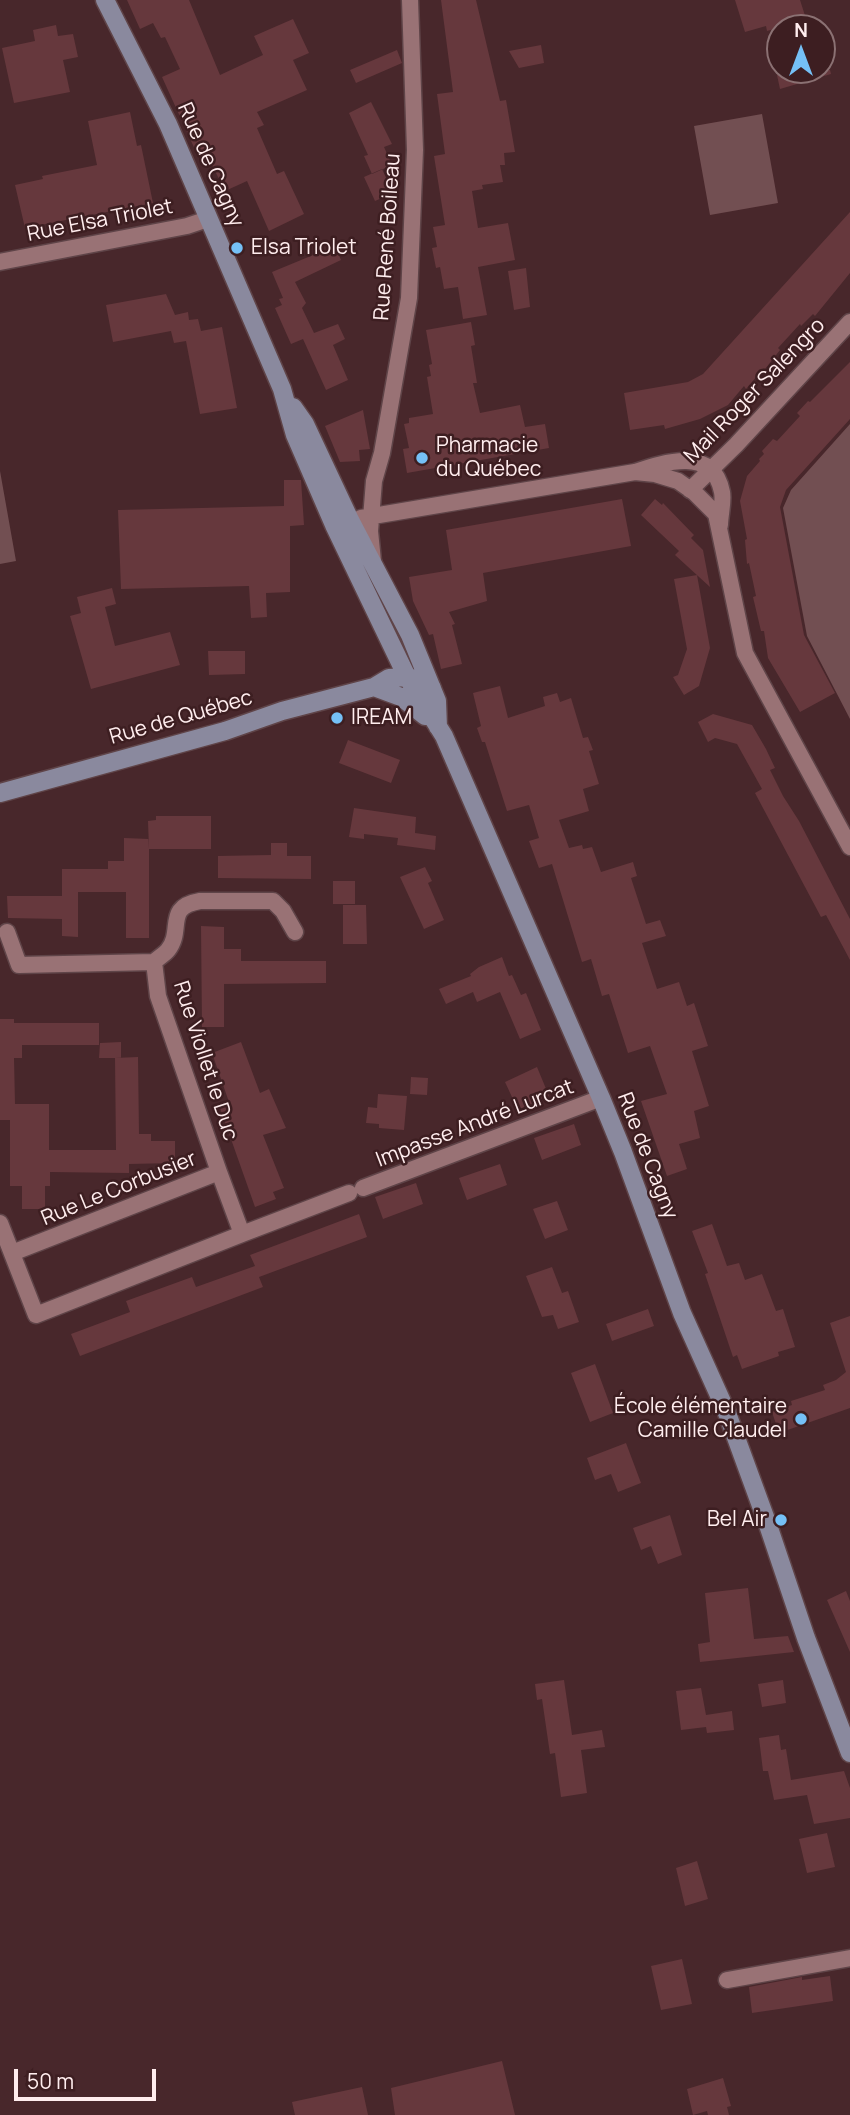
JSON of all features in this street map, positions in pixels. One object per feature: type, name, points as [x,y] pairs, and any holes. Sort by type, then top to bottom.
[{"type":"main road","name":"Rue de Cagny","points":[[105,0],[168,124],[282,389],[304,425],[399,659]]},
{"type":"main road","name":"Rue de Cagny","points":[[342,522],[374,565],[410,635],[437,701],[438,727]]},
{"type":"main road","points":[[390,681],[410,635]]},
{"type":"main road","points":[[390,681],[419,680],[432,688]]},
{"type":"main road","name":"Rue de Cagny","points":[[390,681],[444,736],[601,1098],[682,1313],[726,1413],[850,1753]]},
{"type":"main road","points":[[390,681],[401,697],[438,727]]},
{"type":"main road","name":"Rue de Québec","points":[[0,793],[225,731],[282,711],[390,681]]},
{"type":"street","name":"Rue René Boileau","points":[[374,565],[370,517],[374,481],[382,453],[409,298],[415,150],[410,0]]},
{"type":"street","name":"Rue Elsa Triolet","points":[[0,262],[187,226],[208,219]]},
{"type":"street","name":"Mail Roger Salengro","points":[[690,490],[736,445],[850,322]]},
{"type":"street","points":[[342,522],[635,472],[661,463],[682,460],[698,461],[715,476],[722,493],[720,527]]},
{"type":"street","points":[[635,472],[678,481],[716,514],[745,653],[850,846]]},
{"type":"street","name":"Rue Viollet le Duc","points":[[7,932],[19,965],[154,961],[169,949],[179,910],[188,903],[200,901],[273,901],[284,911],[295,932]]},
{"type":"street","name":"Rue Viollet le Duc","points":[[154,961],[158,996],[219,1172]]},
{"type":"street","name":"Impasse André Lurcat","points":[[242,1234],[601,1098]]},
{"type":"street","name":"Rue Le Corbusier","points":[[12,1254],[219,1172],[242,1234]]},
{"type":"street","points":[[0,1223],[36,1315],[242,1234]]},
{"type":"street","points":[[727,1980],[850,1958]]},
{"type":"shaded area","points":[[762,114],[778,203],[710,215],[694,126]]},
{"type":"shaded area","points":[[850,424],[850,719],[807,636],[783,508],[791,490]]},
{"type":"shaded area","points":[[0,471],[16,561],[0,564]]},
{"type":"building","points":[[127,0],[189,0],[220,75],[263,55],[254,36],[293,19],[309,53],[293,60],[307,90],[257,112],[264,125],[257,128],[277,174],[284,171],[304,214],[269,231],[247,181],[225,191],[205,151],[197,154],[162,77],[180,69],[165,37],[161,38],[153,23],[140,29]]},
{"type":"building","points":[[441,0],[476,0],[500,101],[506,100],[515,152],[504,153],[505,165],[500,165],[503,182],[482,185],[483,189],[472,191],[478,228],[508,223],[515,260],[478,267],[487,315],[463,319],[458,287],[444,289],[440,267],[436,268],[432,248],[437,247],[433,227],[445,225],[434,156],[445,154],[437,94],[453,92]]},
{"type":"building","points":[[735,0],[800,0],[804,14],[766,14],[766,26],[745,32]]},
{"type":"building","points":[[56,25],[58,36],[73,34],[78,57],[63,60],[70,92],[14,103],[2,48],[35,41],[33,30]]},
{"type":"building","points":[[541,45],[544,63],[519,68],[509,51]]},
{"type":"building","points":[[397,50],[402,63],[356,83],[350,70]]},
{"type":"building","points":[[779,84],[797,84],[780,89]]},
{"type":"building","points":[[371,102],[392,144],[384,147],[392,165],[372,174],[364,156],[368,155],[349,113]]},
{"type":"building","points":[[130,112],[137,146],[141,145],[153,203],[25,228],[15,185],[43,179],[42,176],[97,165],[88,121]]},
{"type":"building","points":[[382,169],[393,193],[375,201],[364,177]]},
{"type":"building","points":[[850,212],[850,273],[815,316],[813,314],[801,326],[800,324],[778,348],[780,350],[758,378],[757,376],[746,389],[744,386],[728,405],[700,419],[665,429],[664,425],[630,430],[624,393],[688,382],[703,374]]},
{"type":"building","points":[[335,246],[341,260],[295,282],[306,303],[302,308],[314,333],[338,324],[345,339],[333,345],[348,380],[326,390],[303,339],[291,344],[275,308],[282,305],[279,299],[283,298],[272,272]]},
{"type":"building","points":[[526,268],[530,307],[514,310],[508,271]]},
{"type":"building","points":[[166,294],[175,315],[188,312],[189,320],[198,319],[201,331],[222,327],[237,408],[200,414],[186,341],[174,343],[171,331],[113,342],[106,305]]},
{"type":"building","points":[[471,322],[475,345],[471,346],[477,383],[473,383],[480,413],[520,405],[525,427],[545,424],[549,448],[407,473],[403,449],[409,448],[404,424],[409,423],[409,418],[433,414],[427,377],[431,376],[429,365],[432,364],[426,330]]},
{"type":"building","points":[[850,362],[850,419],[786,490],[780,507],[804,635],[835,693],[800,712],[768,658],[764,631],[761,631],[753,597],[756,596],[749,563],[747,564],[747,539],[740,501],[747,476],[760,461],[764,454],[762,451],[773,439],[777,441],[800,416],[797,413],[808,401]]},
{"type":"building","points":[[363,410],[370,449],[359,450],[360,461],[340,462],[325,426]]},
{"type":"building","points":[[284,480],[301,480],[304,525],[290,526],[290,592],[266,593],[267,617],[251,618],[249,586],[121,589],[118,510],[284,506]]},
{"type":"building","points":[[622,499],[631,546],[483,573],[487,601],[449,612],[455,624],[452,625],[462,664],[441,669],[433,634],[429,635],[413,601],[409,577],[452,570],[446,530]]},
{"type":"building","points":[[655,499],[662,505],[663,503],[694,535],[691,538],[703,550],[710,587],[675,555],[679,551],[641,515]]},
{"type":"building","points":[[697,575],[710,648],[699,686],[684,695],[673,677],[678,675],[687,649],[674,579]]},
{"type":"building","points":[[112,588],[116,604],[105,607],[115,646],[170,632],[180,665],[91,689],[70,616],[81,613],[77,597]]},
{"type":"building","points":[[208,651],[245,651],[245,674],[209,675]]},
{"type":"building","points":[[500,686],[508,718],[545,706],[543,697],[557,693],[560,702],[571,698],[583,738],[588,737],[593,750],[589,751],[599,784],[583,789],[589,811],[559,820],[569,848],[582,845],[583,849],[592,847],[601,872],[633,862],[637,876],[631,878],[646,924],[660,920],[666,936],[642,943],[657,989],[679,982],[687,1006],[694,1003],[708,1046],[692,1051],[709,1106],[694,1111],[700,1138],[679,1144],[687,1169],[667,1176],[641,1101],[667,1094],[650,1046],[628,1053],[609,994],[602,996],[591,959],[582,962],[552,864],[539,868],[529,841],[539,838],[529,805],[507,811],[485,742],[482,742],[477,728],[481,726],[473,693]]},
{"type":"building","points":[[713,714],[752,725],[766,749],[775,768],[770,770],[850,919],[850,960],[826,915],[821,917],[755,793],[762,789],[737,744],[715,738],[708,742],[698,722]]},
{"type":"building","points":[[348,740],[400,760],[391,783],[339,763]]},
{"type":"building","points":[[354,808],[416,817],[415,833],[436,836],[435,850],[397,845],[398,838],[364,834],[364,839],[349,837]]},
{"type":"building","points":[[156,816],[211,816],[211,849],[149,849],[148,821],[156,820]]},
{"type":"building","points":[[124,838],[149,839],[149,938],[126,938],[126,892],[78,892],[78,937],[62,936],[62,919],[8,918],[7,896],[62,896],[62,869],[108,869],[108,861],[124,861]]},
{"type":"building","points":[[271,843],[287,843],[287,856],[311,856],[311,879],[218,878],[218,856],[271,855]]},
{"type":"building","points":[[425,867],[432,881],[428,883],[444,920],[424,929],[400,877]]},
{"type":"building","points":[[333,881],[355,881],[355,904],[333,904]]},
{"type":"building","points":[[343,905],[366,905],[367,944],[343,944]]},
{"type":"building","points":[[201,926],[224,927],[224,949],[241,949],[241,961],[326,961],[326,983],[224,984],[224,1027],[202,1027]]},
{"type":"building","points":[[502,957],[509,976],[512,975],[521,995],[526,993],[541,1030],[520,1039],[500,992],[477,1002],[473,992],[446,1004],[439,989],[471,976],[479,967]]},
{"type":"building","points":[[0,1019],[14,1019],[14,1023],[99,1023],[99,1045],[22,1045],[22,1058],[14,1058],[15,1104],[49,1104],[49,1150],[116,1150],[115,1058],[138,1057],[139,1134],[151,1134],[151,1141],[175,1141],[175,1163],[129,1164],[129,1173],[50,1172],[50,1186],[45,1186],[45,1209],[22,1209],[22,1186],[10,1186],[10,1120],[0,1120]]},
{"type":"building","points":[[121,1042],[121,1058],[99,1058],[100,1043]]},
{"type":"building","points":[[241,1042],[260,1093],[269,1089],[286,1128],[263,1135],[284,1188],[273,1192],[276,1199],[255,1207],[220,1108],[230,1105],[212,1053]]},
{"type":"building","points":[[537,1067],[549,1096],[518,1110],[505,1082]]},
{"type":"building","points":[[411,1077],[428,1078],[427,1095],[410,1094]]},
{"type":"building","points":[[378,1094],[407,1096],[404,1130],[379,1128],[379,1124],[366,1123],[368,1107],[377,1108]]},
{"type":"building","points":[[574,1124],[581,1145],[542,1160],[534,1138]]},
{"type":"building","points":[[500,1164],[507,1185],[467,1200],[459,1178]]},
{"type":"building","points":[[416,1183],[423,1204],[383,1219],[375,1197]]},
{"type":"building","points":[[557,1201],[568,1230],[545,1239],[533,1209]]},
{"type":"building","points":[[359,1214],[367,1237],[259,1277],[263,1287],[80,1356],[71,1334],[130,1312],[126,1301],[192,1277],[196,1287],[255,1266],[250,1255]]},
{"type":"building","points":[[712,1224],[727,1266],[739,1263],[745,1280],[762,1274],[776,1311],[783,1309],[795,1347],[778,1352],[779,1356],[742,1369],[737,1355],[733,1357],[705,1274],[708,1273],[692,1231]]},
{"type":"building","points":[[552,1267],[562,1293],[568,1291],[579,1322],[558,1329],[553,1315],[542,1317],[526,1276]]},
{"type":"building","points":[[648,1309],[654,1326],[612,1341],[606,1324]]},
{"type":"building","points":[[850,1316],[850,1408],[779,1433],[772,1412],[792,1405],[791,1401],[825,1390],[823,1385],[846,1372],[830,1323]]},
{"type":"building","points":[[595,1364],[613,1413],[590,1422],[571,1373]]},
{"type":"building","points":[[626,1443],[641,1483],[618,1492],[611,1474],[595,1480],[587,1458]]},
{"type":"building","points":[[670,1515],[682,1555],[658,1564],[651,1546],[641,1550],[633,1528]]},
{"type":"building","points":[[748,1588],[754,1639],[788,1636],[794,1652],[700,1662],[698,1644],[710,1642],[705,1593]]},
{"type":"building","points":[[846,1591],[850,1601],[850,1652],[827,1600]]},
{"type":"building","points":[[564,1680],[572,1735],[602,1730],[605,1747],[581,1750],[587,1793],[561,1797],[555,1753],[550,1754],[542,1699],[537,1700],[535,1684]]},
{"type":"building","points":[[783,1680],[786,1703],[762,1707],[758,1684]]},
{"type":"building","points":[[701,1688],[706,1715],[732,1711],[734,1730],[707,1733],[706,1727],[681,1730],[676,1691]]},
{"type":"building","points":[[779,1735],[781,1750],[786,1749],[791,1780],[844,1771],[850,1788],[850,1818],[814,1824],[807,1795],[774,1800],[768,1771],[763,1771],[759,1738]]},
{"type":"building","points":[[827,1833],[835,1867],[807,1873],[799,1839]]},
{"type":"building","points":[[697,1861],[708,1899],[685,1906],[676,1868]]},
{"type":"building","points":[[682,1959],[692,2004],[661,2010],[651,1966]]},
{"type":"building","points":[[830,1976],[833,2001],[752,2013],[749,1987],[802,1977],[802,1980]]},
{"type":"building","points":[[502,2061],[515,2115],[395,2115],[391,2088]]},
{"type":"building","points":[[723,2078],[731,2106],[727,2107],[729,2115],[708,2115],[707,2111],[693,2115],[687,2089]]},
{"type":"building","points":[[362,2087],[368,2115],[295,2115],[292,2102]]},
{"type":"place","name":"Elsa Triolet","points":[[237,248]]},
{"type":"place","name":"Pharmacie du Québec","points":[[422,458]]},
{"type":"place","name":"IREAM","points":[[337,718]]},
{"type":"place","name":"École élémentaire Camille Claudel","points":[[801,1419]]},
{"type":"place","name":"Bel Air","points":[[781,1520]]}]
